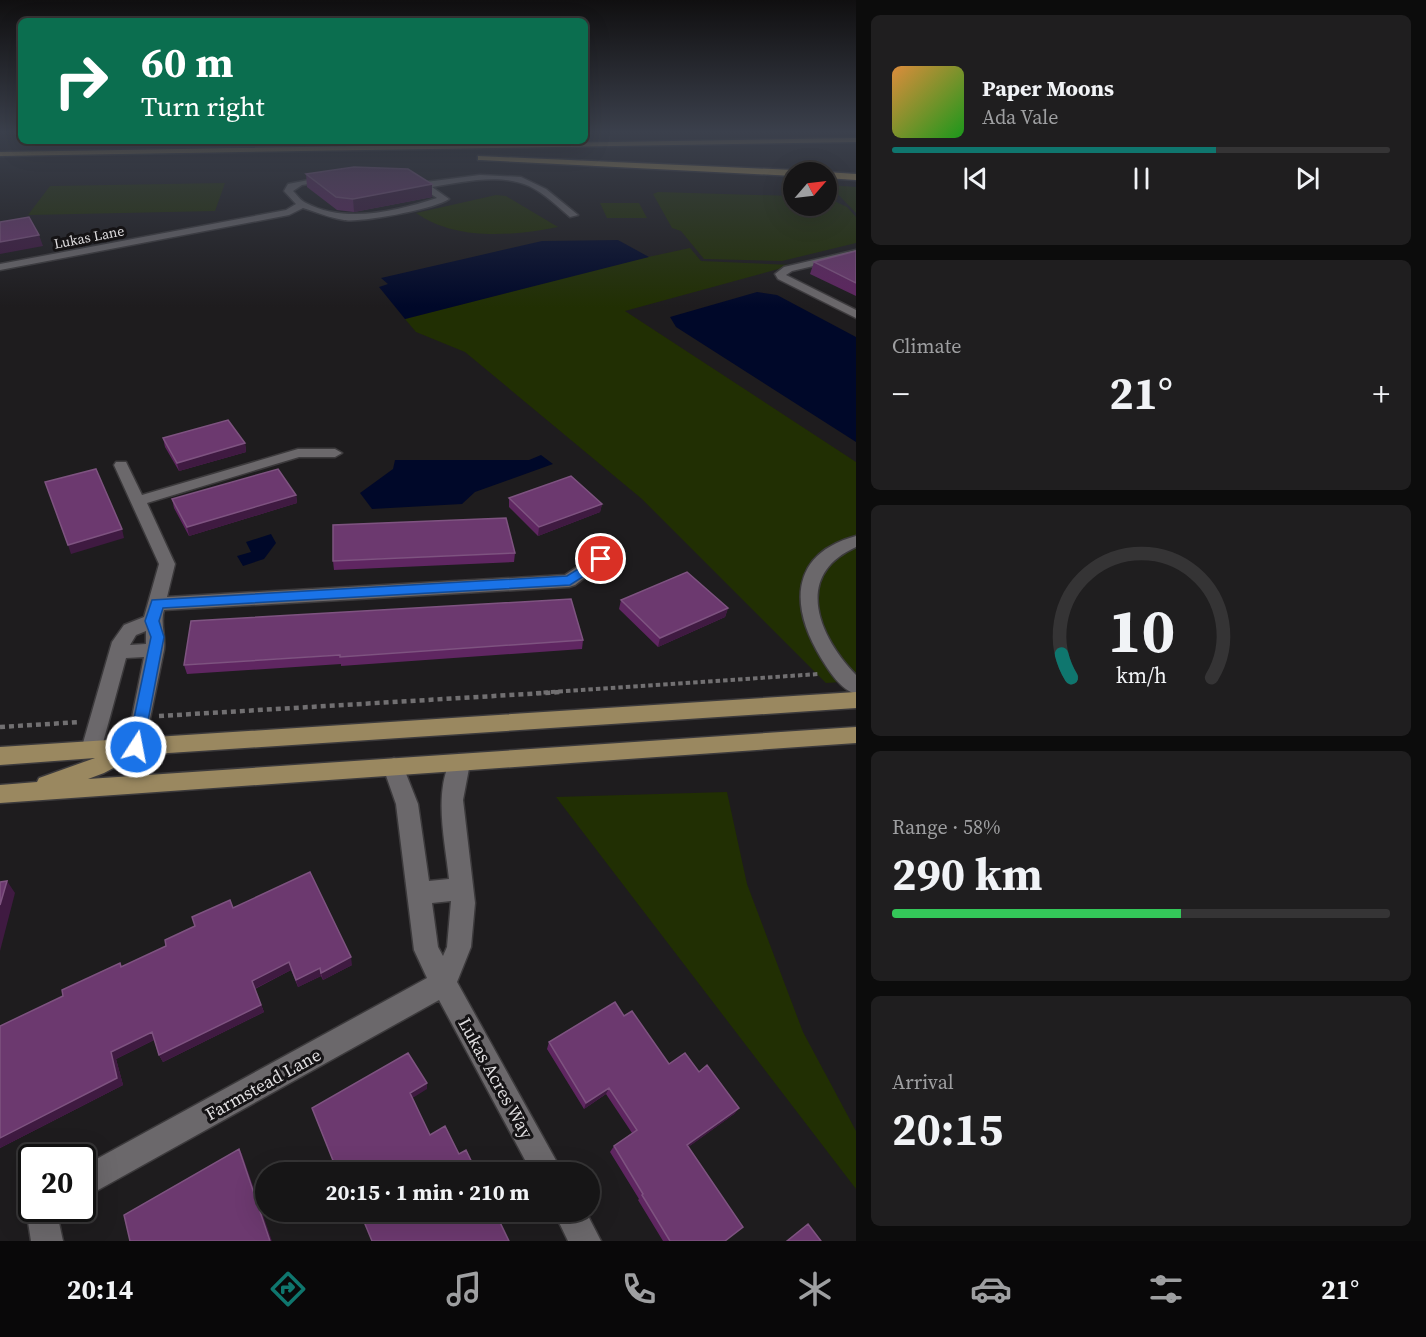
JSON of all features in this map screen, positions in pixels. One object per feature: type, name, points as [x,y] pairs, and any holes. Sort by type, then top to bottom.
[{"type":"main road","points":[[0,756],[856,700]]},
{"type":"main road","points":[[7,794],[856,735]]},
{"type":"main road","points":[[7,794],[97,767],[136,747]]},
{"type":"street","points":[[290,191],[302,205],[334,216],[357,218],[423,206],[444,199],[434,191]]},
{"type":"street","points":[[542,191],[573,214]]},
{"type":"street","name":"Lukas Lane","points":[[0,267],[289,212],[302,205]]},
{"type":"street","points":[[856,253],[788,269],[780,273],[782,277],[856,315]]},
{"type":"street","points":[[138,501],[298,453],[335,453]]},
{"type":"street","points":[[121,465],[167,564],[155,612],[158,637],[136,747]]},
{"type":"street","points":[[856,541],[827,556],[814,573],[809,590],[808,611],[820,642],[840,672],[856,687]]},
{"type":"street","points":[[91,750],[121,642],[130,630],[155,612],[570,581],[601,559]]},
{"type":"street","points":[[118,652],[155,650]]},
{"type":"street","points":[[444,983],[459,946],[463,903],[452,800],[459,763]]},
{"type":"street","name":"Lukas Acres Way","points":[[394,767],[407,804],[426,950],[542,1162]]},
{"type":"street","points":[[418,893],[461,889]]},
{"type":"street","name":"Farmstead Lane","points":[[96,1176],[444,983]]},
{"type":"street","points":[[43,1222],[47,1241]]},
{"type":"street","points":[[575,1222],[585,1241]]},
{"type":"path","points":[[160,716],[728,682],[814,674]]},
{"type":"path","points":[[0,728],[85,722]]},
{"type":"green space","points":[[46,191],[222,191],[215,211],[28,215]]},
{"type":"green space","points":[[837,191],[856,191],[856,213]]},
{"type":"green space","points":[[658,192],[783,196],[783,216],[837,216],[837,202],[847,207],[856,217],[856,243],[782,261],[704,259],[681,231],[672,228],[653,194]]},
{"type":"green space","points":[[496,195],[506,196],[558,227],[522,233],[485,234],[449,228],[416,213]]},
{"type":"green space","points":[[600,203],[639,203],[647,218],[607,218]]},
{"type":"green space","points":[[690,248],[701,261],[793,265],[625,311],[856,462],[856,681],[826,683],[642,499],[465,352],[416,332],[405,319],[625,262]]},
{"type":"green space","points":[[727,792],[747,884],[803,1032],[856,1131],[856,1189],[556,797]]},
{"type":"water","points":[[618,240],[649,257],[405,319],[379,287],[388,284],[381,278],[542,241]]},
{"type":"water","points":[[757,292],[777,295],[856,337],[856,442],[676,327],[670,317]]},
{"type":"water","points":[[541,455],[553,464],[475,492],[462,504],[372,509],[360,493],[393,469],[395,460],[529,460]]},
{"type":"water","points":[[271,534],[276,543],[264,559],[243,566],[237,556],[251,552],[246,542]]},
{"type":"building","points":[[328,191],[396,191],[353,199],[336,197]]},
{"type":"building","points":[[29,217],[39,235],[0,242],[0,222]]},
{"type":"building","points":[[856,251],[856,283],[814,262]]},
{"type":"building","points":[[228,420],[245,443],[177,463],[163,438]]},
{"type":"building","points":[[96,469],[122,529],[68,545],[45,482]]},
{"type":"building","points":[[278,469],[296,495],[187,527],[172,499]]},
{"type":"building","points":[[571,476],[602,504],[539,527],[509,498]]},
{"type":"building","points":[[506,518],[515,553],[333,561],[333,525]]},
{"type":"building","points":[[687,572],[728,608],[660,638],[621,600]]},
{"type":"building","points":[[571,599],[583,640],[184,665],[191,621]]},
{"type":"building","points":[[310,872],[351,957],[321,973],[320,968],[296,980],[289,962],[252,981],[261,1005],[159,1055],[152,1032],[111,1052],[117,1078],[0,1138],[0,1026],[63,996],[62,990],[120,963],[121,967],[166,946],[165,940],[195,926],[192,917],[230,900],[233,908]]},
{"type":"building","points":[[7,881],[0,905],[0,882]]},
{"type":"building","points":[[615,1002],[624,1016],[632,1011],[669,1064],[685,1053],[699,1072],[707,1065],[739,1108],[687,1145],[743,1227],[725,1241],[670,1241],[614,1146],[637,1130],[609,1088],[586,1103],[549,1042]]},
{"type":"building","points":[[408,1053],[427,1083],[410,1093],[430,1135],[445,1126],[459,1154],[466,1150],[472,1162],[334,1162],[312,1108]]},
{"type":"building","points":[[239,1149],[255,1196],[255,1222],[264,1222],[270,1241],[130,1241],[124,1215]]},
{"type":"building","points":[[364,1222],[500,1222],[509,1241],[372,1241]]},
{"type":"building","points":[[808,1224],[821,1241],[787,1241]]},
{"type":"route","points":[[136,747],[158,637],[152,621],[157,604],[570,581],[601,559]]}]
